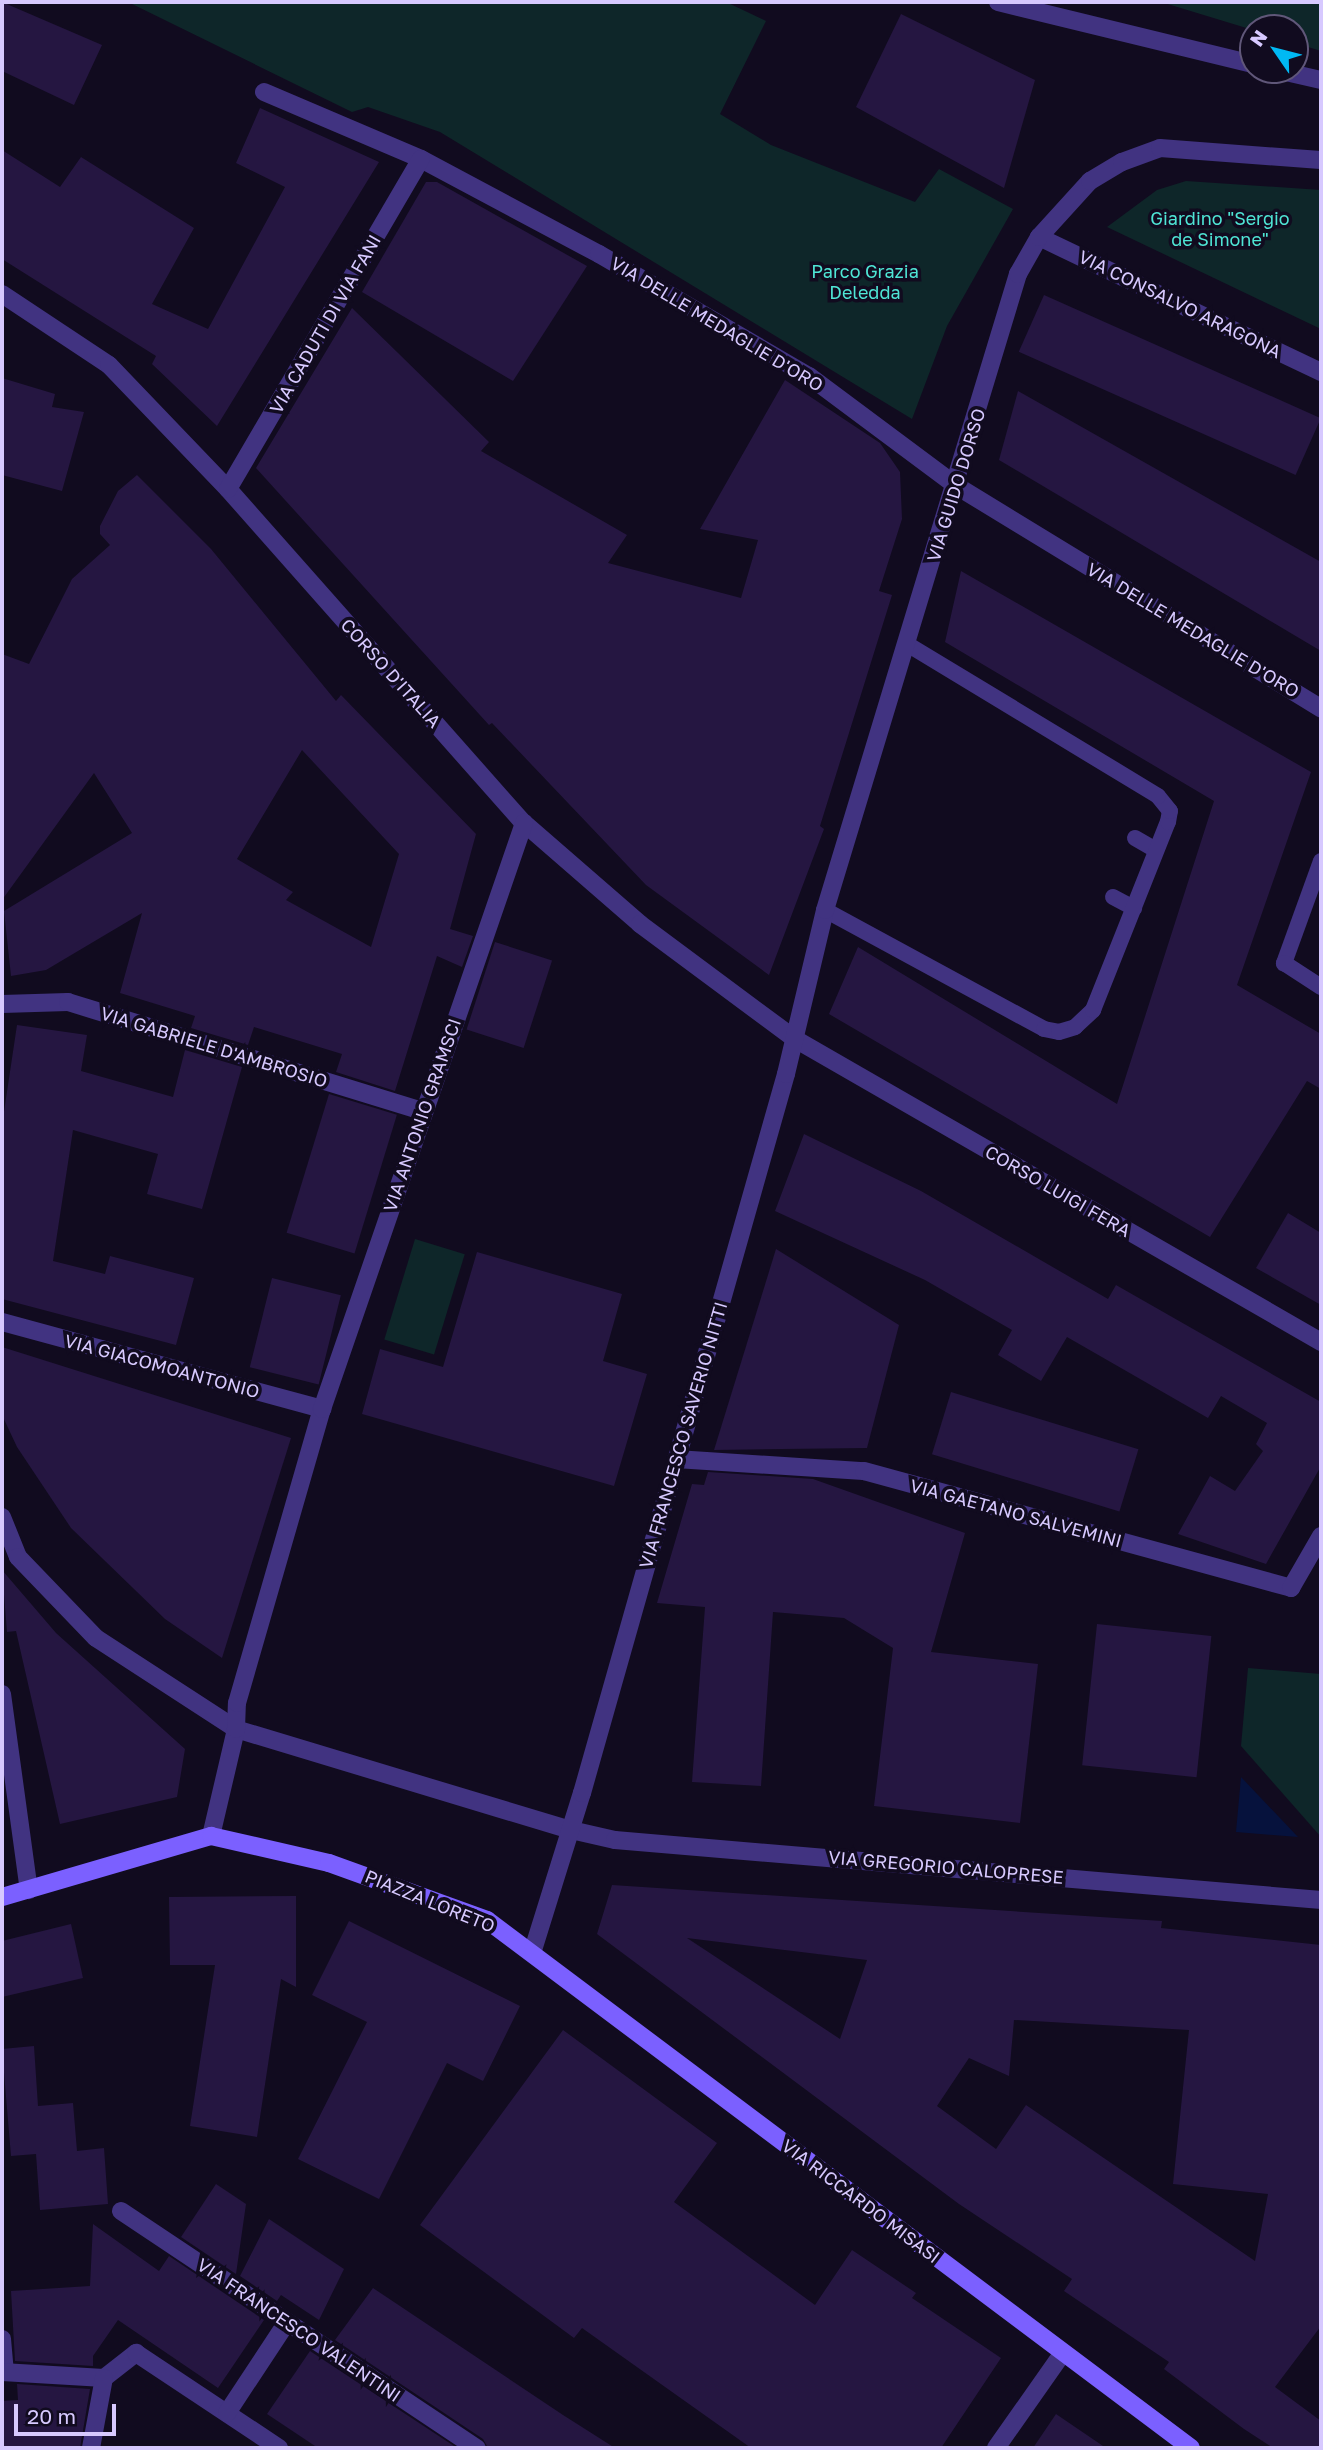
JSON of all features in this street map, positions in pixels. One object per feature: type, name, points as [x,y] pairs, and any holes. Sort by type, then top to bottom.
[{"type":"street","points":[[998,2],[1239,61]]},
{"type":"street","name":"VIA DELLE MEDAGLIE D'ORO","points":[[264,92],[421,159],[599,254],[809,376],[955,485],[1321,708]]},
{"type":"street","name":"VIA GUIDO DORSO","points":[[795,1039],[825,910],[1018,274],[1038,237],[1090,181],[1160,148],[1321,160]]},
{"type":"street","name":"VIA CADUTI DI VIA FANI","points":[[228,489],[421,159]]},
{"type":"street","name":"VIA CONSALVO ARAGONA","points":[[1038,237],[1321,372]]},
{"type":"street","name":"CORSO D'ITALIA","points":[[2,294],[109,365],[228,489],[524,823],[640,924],[795,1039]]},
{"type":"street","name":"VIA ANTONIO GRAMSCI","points":[[322,1409],[524,823]]},
{"type":"street","name":"VIA GABRIELE D'AMBROSIO","points":[[2,1004],[68,1002],[423,1111]]},
{"type":"street","name":"CORSO LUIGI FERA","points":[[795,1039],[1321,1342]]},
{"type":"street","name":"VIA FRANCESCO SAVERIO NITTI","points":[[571,1830],[795,1039]]},
{"type":"street","name":"VIA GIACOMOANTONIO","points":[[2,1322],[322,1409]]},
{"type":"street","points":[[2,1897],[211,1836],[236,1729],[237,1703],[322,1409]]},
{"type":"street","name":"VIA GAETANO SALVEMINI","points":[[676,1458],[864,1471],[1291,1588],[1321,1536]]},
{"type":"street","points":[[2,1517],[10,1558],[96,1638],[236,1729],[571,1830],[533,1950]]},
{"type":"street","points":[[2,1694],[29,1890]]},
{"type":"street","name":"VIA GREGORIO CALOPRESE","points":[[571,1830],[615,1840],[1321,1900]]},
{"type":"street","name":"PIAZZA LORETO","points":[[211,1836],[364,1873],[487,1920],[533,1950]]},
{"type":"street","name":"VIA RICCARDO MISASI","points":[[533,1950],[1062,2354],[1191,2448]]},
{"type":"street","name":"VIA FRANCESCO VALENTINI","points":[[121,2211],[477,2448]]},
{"type":"street","points":[[227,2413],[287,2322]]},
{"type":"street","points":[[2,2339],[3,2372],[104,2378],[136,2353],[279,2448]]},
{"type":"street","points":[[996,2448],[1062,2354]]},
{"type":"street","points":[[92,2448],[104,2378]]},
{"type":"lane","points":[[825,910],[1044,1029],[1059,1032],[1075,1027],[1093,1010],[1170,811],[1158,796],[907,644]]},
{"type":"lane","points":[[1135,838],[1156,850]]},
{"type":"lane","points":[[1321,861],[1284,963],[1321,986]]},
{"type":"lane","points":[[1113,897],[1134,908]]},
{"type":"green space","name":"Parco Grazia Deledda","points":[[128,2],[726,2],[766,21],[720,114],[771,145],[915,202],[939,169],[1013,209],[947,326],[912,419],[440,132],[368,107],[352,112]]},
{"type":"green space","points":[[1161,2],[1321,2],[1321,51],[1309,47],[1309,14],[1239,14],[1239,26]]},
{"type":"green space","name":"Giardino \"Sergio de Simone\"","points":[[1186,181],[1321,190],[1321,329],[1107,227],[1157,190]]},
{"type":"green space","points":[[415,1239],[465,1254],[434,1355],[384,1339]]},
{"type":"green space","points":[[1248,1668],[1321,1674],[1321,1837],[1241,1746]]},
{"type":"shaded area","points":[[1241,1777],[1298,1837],[1236,1832]]},
{"type":"building","points":[[2,2],[102,45],[74,105],[2,71]]},
{"type":"building","points":[[901,14],[1035,80],[1004,188],[856,107]]},
{"type":"building","points":[[260,108],[379,162],[217,426],[152,364],[156,356],[2,259],[2,150],[60,187],[81,157],[194,228],[152,304],[208,329],[285,187],[236,163]]},
{"type":"building","points":[[426,182],[437,182],[587,266],[513,381],[362,292]]},
{"type":"building","points":[[1044,295],[1321,418],[1296,475],[1019,352]]},
{"type":"building","points":[[352,308],[489,442],[481,451],[627,535],[608,563],[741,598],[758,540],[700,529],[785,380],[880,443],[900,472],[902,519],[879,591],[892,595],[820,826],[824,829],[769,975],[646,885],[492,723],[489,725],[256,468]]},
{"type":"building","points":[[2,378],[55,394],[52,407],[84,412],[62,491],[2,475]]},
{"type":"building","points":[[1018,391],[1321,562],[1321,651],[999,460]]},
{"type":"building","points":[[137,475],[211,549],[336,701],[341,695],[476,834],[450,929],[473,936],[462,967],[437,956],[395,1091],[336,1072],[342,1054],[254,1027],[248,1045],[191,1028],[195,1016],[120,993],[142,913],[46,970],[11,976],[4,911],[132,833],[94,773],[2,900],[2,654],[29,664],[72,579],[110,545],[100,534],[100,526],[118,491]],"holes":[[[302,750],[399,854],[371,947],[286,900],[293,892],[237,859]]]},
{"type":"building","points":[[961,571],[1311,772],[1237,985],[1321,1034],[1321,1089],[1307,1081],[1210,1237],[829,1014],[858,947],[1117,1104],[1214,801],[945,642]]},
{"type":"building","points":[[495,942],[552,961],[524,1048],[467,1029]]},
{"type":"building","points":[[17,1025],[87,1035],[81,1071],[173,1097],[185,1050],[242,1067],[202,1209],[147,1194],[158,1154],[73,1130],[53,1261],[105,1274],[110,1256],[194,1278],[176,1345],[2,1299],[2,1125]]},
{"type":"building","points":[[329,1094],[397,1115],[355,1253],[287,1233]]},
{"type":"building","points":[[804,1134],[921,1191],[1108,1299],[1116,1285],[1321,1402],[1321,1466],[1266,1564],[1178,1534],[1210,1476],[1235,1491],[1263,1451],[1256,1444],[1267,1423],[1221,1396],[1208,1418],[1067,1337],[1041,1381],[998,1355],[1012,1330],[925,1280],[775,1211]]},
{"type":"building","points":[[1288,1213],[1321,1233],[1321,1305],[1256,1268]]},
{"type":"building","points":[[776,1249],[899,1325],[867,1448],[714,1450]]},
{"type":"building","points":[[477,1252],[622,1294],[603,1361],[647,1374],[614,1486],[362,1414],[380,1349],[443,1367]]},
{"type":"building","points":[[272,1278],[341,1295],[319,1384],[250,1367]]},
{"type":"building","points":[[2,1347],[291,1438],[222,1658],[165,1619],[71,1528],[17,1447],[2,1415]]},
{"type":"building","points":[[951,1392],[1138,1449],[1119,1511],[932,1454]]},
{"type":"building","points":[[708,1472],[813,1479],[965,1533],[931,1652],[1038,1664],[1020,1823],[874,1806],[893,1648],[844,1618],[773,1612],[761,1786],[692,1782],[705,1607],[657,1603],[692,1484],[704,1485]]},
{"type":"building","points":[[2,1570],[56,1633],[185,1749],[177,1797],[60,1824],[16,1631],[7,1632]]},
{"type":"building","points":[[1097,1624],[1211,1636],[1197,1777],[1082,1765]]},
{"type":"building","points":[[612,1885],[1162,1921],[1161,1928],[1321,1945],[1321,2326],[1275,2387],[1321,2421],[1321,2448],[1273,2448],[1244,2429],[1164,2369],[1169,2362],[1064,2291],[1072,2279],[959,2204],[597,1934]],"holes":[[[687,1938],[867,1960],[840,2039]],[[1014,2020],[1189,2030],[1173,2184],[1268,2194],[1255,2261],[1026,2105],[996,2149],[937,2106],[969,2058],[1009,2076]]]},
{"type":"building","points":[[296,1896],[296,1987],[281,1979],[257,2137],[190,2126],[215,1965],[170,1965],[169,1897]]},
{"type":"building","points":[[349,1921],[520,2006],[483,2081],[447,2063],[379,2199],[298,2159],[367,2022],[312,1995]]},
{"type":"building","points":[[71,1924],[83,1978],[2,1997],[2,1941]]},
{"type":"building","points":[[563,2030],[717,2143],[674,2202],[815,2305],[852,2250],[916,2293],[912,2298],[1001,2358],[941,2448],[751,2448],[582,2328],[574,2338],[420,2225]]},
{"type":"building","points":[[34,2046],[38,2106],[73,2103],[77,2151],[104,2148],[108,2204],[40,2210],[36,2154],[11,2156],[2,2049]]},
{"type":"building","points":[[216,2184],[246,2204],[236,2274],[181,2237]]},
{"type":"building","points":[[269,2219],[344,2269],[319,2320],[281,2295],[277,2301],[240,2276]]},
{"type":"building","points":[[93,2224],[159,2271],[169,2256],[264,2320],[218,2388],[118,2320],[93,2356],[93,2366],[15,2361],[11,2291],[90,2286]]},
{"type":"building","points":[[373,2288],[615,2448],[488,2448],[483,2439],[335,2340]]},
{"type":"building","points":[[310,2351],[457,2448],[318,2448],[267,2414]]},
{"type":"building","points":[[17,2384],[90,2389],[80,2448],[2,2448],[2,2401],[18,2400]]},
{"type":"building","points":[[1056,2414],[1106,2448],[1033,2448]]}]
